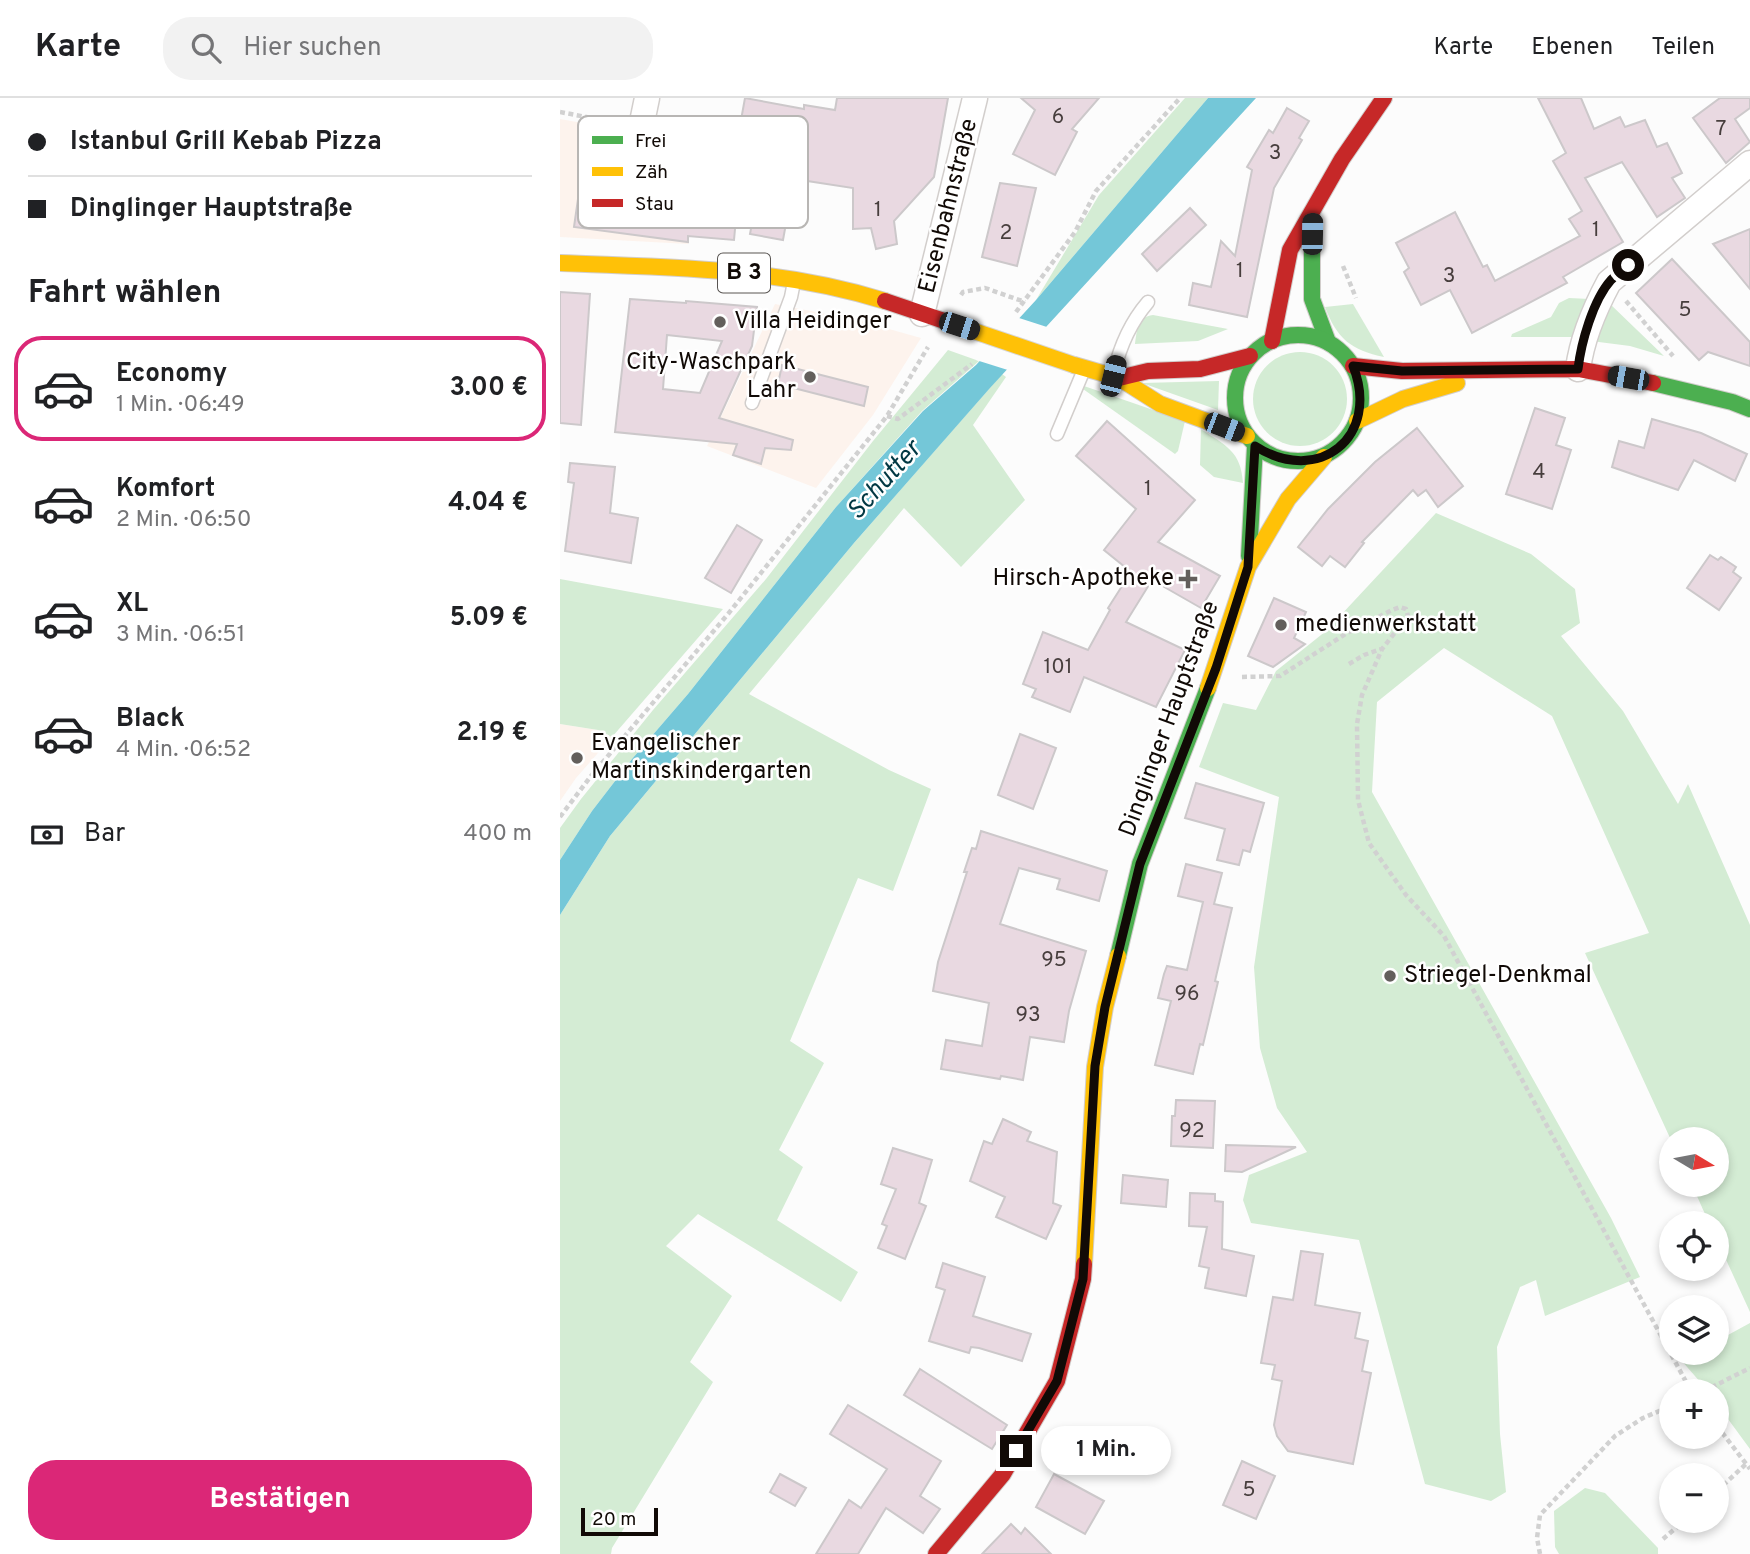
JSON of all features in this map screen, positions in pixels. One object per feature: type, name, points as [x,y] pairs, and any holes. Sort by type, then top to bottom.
[{"type":"main road","points":[[1272,341],[1290,250],[1342,159],[1384,98]]},
{"type":"main road","points":[[1312,213],[1312,299],[1328,342],[1342,352],[1353,366],[1360,383],[1361,402],[1357,421],[1344,442],[1324,457]]},
{"type":"main road","name":"B 3","points":[[560,263],[720,271],[795,278],[852,291],[1116,377],[1160,404],[1251,441],[1271,456],[1306,462],[1324,457]]},
{"type":"main road","name":"B 3","points":[[1116,377],[1148,370],[1200,369],[1250,356],[1272,341],[1289,335],[1308,335],[1328,342]]},
{"type":"main road","points":[[1250,356],[1239,374],[1234,395],[1237,417],[1251,441]]},
{"type":"main road","points":[[1353,366],[1402,371],[1578,369],[1652,383],[1732,402],[1750,409]]},
{"type":"main road","points":[[1357,421],[1402,399],[1499,370]]},
{"type":"main road","name":"Dinglinger Hauptstraße","points":[[1248,567],[1251,441]]},
{"type":"main road","name":"Dinglinger Hauptstraße","points":[[936,1554],[1003,1474],[1057,1381],[1083,1279],[1095,1066],[1105,1007],[1140,864],[1216,668],[1248,567],[1288,499],[1324,457]]},
{"type":"street","points":[[643,116],[647,98]]},
{"type":"street","name":"Eisenbahnstraße","points":[[922,314],[975,98]]},
{"type":"street","points":[[1578,369],[1581,346],[1609,282],[1750,163]]},
{"type":"lane","points":[[752,403],[791,297],[795,278]]},
{"type":"lane","points":[[1116,377],[1119,350],[1134,318],[1147,302]]},
{"type":"lane","points":[[1057,434],[1079,367]]},
{"type":"path","points":[[1016,313],[1075,232],[1096,191],[1180,98]]},
{"type":"path","points":[[560,112],[582,116]]},
{"type":"path","points":[[1609,282],[1682,367]]},
{"type":"path","points":[[956,301],[963,292],[985,288],[1025,303]]},
{"type":"path","points":[[560,817],[887,416],[928,347]]},
{"type":"path","points":[[887,416],[898,419],[942,388],[981,354]]},
{"type":"path","points":[[1256,677],[1280,676],[1347,633],[1392,610],[1400,607],[1406,609],[1408,616],[1382,649],[1362,695],[1357,724],[1358,800],[1369,843],[1406,895],[1444,936],[1684,1379]]},
{"type":"path","points":[[1349,664],[1382,649]]},
{"type":"path","points":[[1728,1379],[1750,1368]]},
{"type":"path","points":[[1540,1554],[1537,1538],[1540,1515],[1615,1436],[1659,1411]]},
{"type":"path","points":[[1729,1442],[1748,1467],[1729,1482]]},
{"type":"path","points":[[1663,1539],[1670,1533]]},
{"type":"shaded area","points":[[560,119],[578,122],[578,228],[690,228],[688,244],[560,237]]},
{"type":"shaded area","points":[[775,304],[857,320],[921,338],[873,415],[816,488],[707,446]]},
{"type":"shaded area","name":"Evangelischer Martinskindergarten","points":[[560,724],[598,730],[612,737],[560,801]]},
{"type":"green space","points":[[1185,98],[1208,98],[1036,300],[1099,195]]},
{"type":"green space","points":[[1569,298],[1590,299],[1575,337],[1511,337],[1512,334],[1551,317],[1559,303]]},
{"type":"green space","points":[[1609,303],[1664,356],[1630,346],[1591,341]]},
{"type":"green space","points":[[1353,304],[1384,357],[1354,347],[1340,335],[1325,307]]},
{"type":"green space","points":[[1153,315],[1228,329],[1198,341],[1135,344],[1141,322]]},
{"type":"green space","points":[[948,350],[979,361],[922,411],[836,507],[688,694],[632,759],[592,811],[560,860],[560,828],[581,799],[653,710],[766,579]]},
{"type":"green space","points":[[1300,352],[1318,356],[1333,366],[1343,381],[1347,399],[1343,417],[1333,432],[1318,442],[1300,446],[1282,442],[1267,432],[1257,417],[1253,399],[1257,381],[1267,366],[1282,356]]},
{"type":"green space","points":[[1002,374],[1006,377],[973,425],[1025,500],[961,567],[904,508],[749,694],[889,770],[931,789],[893,891],[858,878],[790,1041],[824,1063],[779,1150],[803,1167],[777,1220],[858,1272],[841,1302],[698,1214],[666,1246],[732,1296],[690,1362],[713,1382],[612,1548],[611,1554],[560,1554],[560,915],[610,836],[854,543]]},
{"type":"green space","points":[[1219,381],[1218,410],[1142,383]]},
{"type":"green space","points":[[1084,386],[1185,421],[1178,451],[1175,454],[1083,389]]},
{"type":"green space","points":[[1201,429],[1231,450],[1239,463],[1243,483],[1214,477],[1200,465]]},
{"type":"green space","points":[[1436,513],[1531,554],[1575,589],[1580,623],[1561,636],[1623,711],[1678,804],[1688,784],[1750,925],[1750,1312],[1729,1266],[1729,1211],[1704,1211],[1697,1197],[1729,1197],[1729,1127],[1665,1127],[1585,953],[1649,933],[1552,716],[1444,648],[1377,702],[1372,792],[1611,1218],[1640,1277],[1545,1316],[1536,1280],[1520,1287],[1497,1347],[1500,1434],[1506,1492],[1491,1501],[1425,1484],[1359,1240],[1251,1223],[1243,1200],[1249,1175],[1307,1152],[1277,1108],[1260,1048],[1254,967],[1279,797],[1199,767],[1223,703],[1256,710],[1276,671],[1326,631]]},
{"type":"green space","points":[[560,579],[723,609],[612,737],[598,730],[560,724]]},
{"type":"green space","points":[[1750,1323],[1750,1449],[1729,1420],[1729,1379],[1698,1379],[1685,1365],[1729,1365],[1729,1334]]},
{"type":"green space","points":[[1585,1488],[1605,1493],[1658,1548],[1658,1554],[1559,1554],[1555,1547],[1554,1511]]},
{"type":"water","name":"Schutter","points":[[1208,98],[1256,98],[990,388],[854,543],[610,836],[560,915],[560,860],[592,811],[632,759],[688,694],[836,507],[923,411],[976,365],[1036,300]]},
{"type":"pier","points":[[1016,317],[1050,328],[1011,371],[976,360]]},
{"type":"building","points":[[745,98],[804,109],[804,105],[835,110],[837,98],[948,98],[934,177],[894,221],[897,244],[876,249],[871,228],[853,229],[853,188],[808,181],[808,116],[742,116]]},
{"type":"building","points":[[1021,98],[1099,98],[1072,129],[1077,132],[1055,175],[1013,154],[1035,110]]},
{"type":"building","points":[[1538,98],[1581,98],[1594,129],[1620,117],[1625,127],[1645,120],[1657,147],[1667,143],[1682,173],[1672,178],[1685,198],[1657,217],[1622,162],[1585,178],[1623,242],[1563,277],[1567,283],[1472,333],[1450,290],[1421,305],[1404,272],[1409,268],[1396,243],[1455,212],[1483,267],[1487,265],[1495,281],[1580,236],[1569,219],[1582,211],[1553,161],[1566,153]]},
{"type":"building","points":[[1720,98],[1750,98],[1750,108],[1735,119],[1750,142],[1726,163],[1693,118]]},
{"type":"building","points":[[1287,108],[1309,121],[1299,138],[1302,140],[1274,188],[1247,317],[1189,305],[1193,283],[1211,287],[1221,241],[1235,256],[1252,170],[1247,167],[1269,130],[1273,133]]},
{"type":"building","points":[[1000,183],[1036,188],[1017,266],[982,257]]},
{"type":"building","points":[[578,199],[578,228],[574,227]]},
{"type":"building","points":[[1190,208],[1206,225],[1157,271],[1142,254]]},
{"type":"building","points":[[582,228],[735,228],[734,240],[688,236],[688,242]]},
{"type":"building","points":[[751,228],[785,228],[783,240],[750,234]]},
{"type":"building","points":[[1750,229],[1750,289],[1713,244]]},
{"type":"building","points":[[1672,259],[1750,342],[1750,366],[1708,352],[1699,360],[1636,293]]},
{"type":"building","points":[[560,292],[590,294],[581,425],[560,423]]},
{"type":"building","points":[[630,299],[757,307],[752,346],[719,418],[793,440],[791,450],[765,448],[761,464],[733,455],[737,444],[615,432]],"holes":[[[667,335],[722,341],[700,393],[663,389]]]},
{"type":"building","name":"City-Waschpark Lahr","points":[[782,365],[868,387],[864,406],[778,384]]},
{"type":"building","points":[[1535,408],[1565,418],[1556,445],[1571,450],[1552,509],[1506,494]]},
{"type":"building","points":[[1652,419],[1701,433],[1747,454],[1735,481],[1694,460],[1678,490],[1612,467],[1619,441],[1644,448]]},
{"type":"building","points":[[1107,421],[1195,500],[1158,542],[1220,576],[1201,608],[1152,580],[1126,622],[1185,650],[1156,707],[1084,677],[1070,712],[1032,697],[1036,689],[1023,684],[1043,632],[1088,650],[1110,610],[1108,608],[1131,572],[1104,550],[1136,509],[1076,456]]},
{"type":"building","points":[[1417,428],[1463,486],[1438,507],[1426,490],[1418,496],[1413,490],[1362,542],[1364,543],[1345,567],[1330,556],[1322,566],[1298,547],[1328,509],[1375,462]]},
{"type":"building","points":[[570,463],[615,467],[610,513],[638,518],[631,563],[565,551],[574,483],[568,482]]},
{"type":"building","points":[[737,525],[762,540],[731,593],[705,578]]},
{"type":"building","points":[[1710,555],[1718,560],[1721,557],[1736,567],[1733,572],[1741,578],[1719,610],[1687,588]]},
{"type":"building","name":"medienwerkstatt","points":[[1274,598],[1306,612],[1294,638],[1305,644],[1273,667],[1248,656]]},
{"type":"building","points":[[1020,734],[1056,748],[1033,809],[998,795]]},
{"type":"building","points":[[1196,783],[1264,803],[1250,852],[1243,850],[1239,865],[1217,860],[1225,829],[1185,818]]},
{"type":"building","points":[[981,831],[1107,871],[1099,901],[1057,889],[1060,879],[1019,868],[1000,924],[1086,951],[1069,1011],[1064,1042],[1030,1037],[1023,1080],[941,1069],[946,1040],[982,1046],[989,1003],[933,991],[938,962],[967,872],[964,872],[972,848],[976,849]]},
{"type":"building","points":[[1186,864],[1222,873],[1214,904],[1232,908],[1215,981],[1218,982],[1193,1074],[1155,1065],[1171,1001],[1158,998],[1164,974],[1167,966],[1187,970],[1203,902],[1178,896]]},
{"type":"building","points":[[1176,1100],[1215,1101],[1213,1148],[1171,1146],[1172,1116],[1175,1116]]},
{"type":"building","points":[[1003,1119],[1031,1132],[1027,1141],[1057,1152],[1053,1203],[1061,1206],[1046,1239],[996,1217],[1005,1197],[970,1181],[984,1141],[992,1144]]},
{"type":"building","points":[[1226,1145],[1296,1147],[1242,1172],[1225,1171]]},
{"type":"building","points":[[893,1148],[932,1160],[919,1203],[926,1206],[905,1259],[878,1248],[887,1226],[882,1224],[896,1189],[881,1184]]},
{"type":"building","points":[[1123,1175],[1168,1180],[1166,1207],[1121,1203]]},
{"type":"building","points":[[1190,1193],[1215,1194],[1215,1201],[1223,1202],[1222,1249],[1254,1256],[1246,1296],[1205,1288],[1209,1268],[1199,1266],[1207,1227],[1189,1226]]},
{"type":"building","points":[[1301,1251],[1323,1254],[1315,1305],[1360,1313],[1355,1338],[1368,1341],[1362,1371],[1371,1373],[1353,1464],[1288,1451],[1277,1436],[1274,1425],[1282,1381],[1272,1379],[1275,1365],[1261,1363],[1273,1297],[1293,1300]]},
{"type":"building","points":[[943,1263],[985,1277],[973,1316],[1031,1334],[1022,1361],[979,1348],[971,1347],[969,1353],[929,1341],[945,1290],[936,1287]]},
{"type":"building","points":[[920,1369],[1007,1425],[992,1449],[904,1395]]},
{"type":"building","points":[[848,1405],[941,1461],[920,1496],[940,1509],[923,1533],[886,1508],[858,1554],[816,1554],[849,1500],[861,1508],[887,1469],[830,1434]]},
{"type":"building","points":[[1242,1461],[1275,1476],[1256,1519],[1223,1505]]},
{"type":"building","points":[[780,1474],[806,1488],[795,1506],[770,1492]]},
{"type":"building","points":[[1054,1474],[1104,1501],[1085,1534],[1036,1507]]},
{"type":"building","points":[[1011,1524],[1021,1534],[1025,1528],[1051,1554],[982,1554]]},
{"type":"traffic: fast","points":[[1312,224],[1312,299],[1328,342]]},
{"type":"traffic: fast","points":[[1298,335],[1322,339],[1343,353],[1357,374],[1361,398],[1357,422],[1343,443],[1322,457],[1298,461],[1274,457],[1253,443],[1239,422],[1235,398],[1239,374],[1253,353],[1274,339],[1298,335]]},
{"type":"traffic: fast","points":[[1653,383],[1732,402],[1750,409]]},
{"type":"traffic: fast","points":[[1249,556],[1255,446]]},
{"type":"traffic: fast","points":[[1118,956],[1140,864],[1208,688]]},
{"type":"traffic: slow","points":[[560,263],[683,268],[764,275],[804,281],[885,301]]},
{"type":"traffic: slow","points":[[974,331],[1074,365]]},
{"type":"traffic: slow","points":[[1074,365],[1119,378],[1160,404],[1247,436]]},
{"type":"traffic: slow","points":[[1357,421],[1403,399],[1457,383]]},
{"type":"traffic: slow","points":[[1208,688],[1248,567],[1288,499],[1324,457]]},
{"type":"traffic: slow","points":[[1084,1264],[1095,1067],[1105,1007],[1118,956]]},
{"type":"traffic: jam","points":[[1272,341],[1290,250],[1342,159],[1384,98]]},
{"type":"traffic: jam","points":[[885,301],[974,331]]},
{"type":"traffic: jam","points":[[1119,378],[1148,371],[1200,369],[1250,356]]},
{"type":"traffic: jam","points":[[1353,366],[1402,371],[1578,369],[1653,383]]},
{"type":"traffic: jam","points":[[936,1554],[1003,1474],[1057,1381],[1083,1279],[1084,1264]]},
{"type":"place","name":"Villa Heidinger","points":[[720,322]]},
{"type":"place","name":"City-Waschpark Lahr","points":[[810,377]]},
{"type":"place","name":"Hirsch-Apotheke","points":[[1188,579]]},
{"type":"place","name":"medienwerkstatt","points":[[1281,625]]},
{"type":"place","name":"Evangelischer Martinskindergarten","points":[[577,758]]},
{"type":"place","name":"Striegel-Denkmal","points":[[1390,976]]},
{"type":"route","points":[[1016,1451],[1057,1381],[1083,1279],[1095,1066],[1105,1007],[1140,864],[1216,668],[1248,567],[1255,446],[1271,456],[1306,462],[1324,457],[1335,450],[1352,432],[1357,421],[1361,402],[1360,383],[1353,366],[1402,371],[1578,369],[1581,346],[1598,303],[1609,282],[1628,265]]}]
